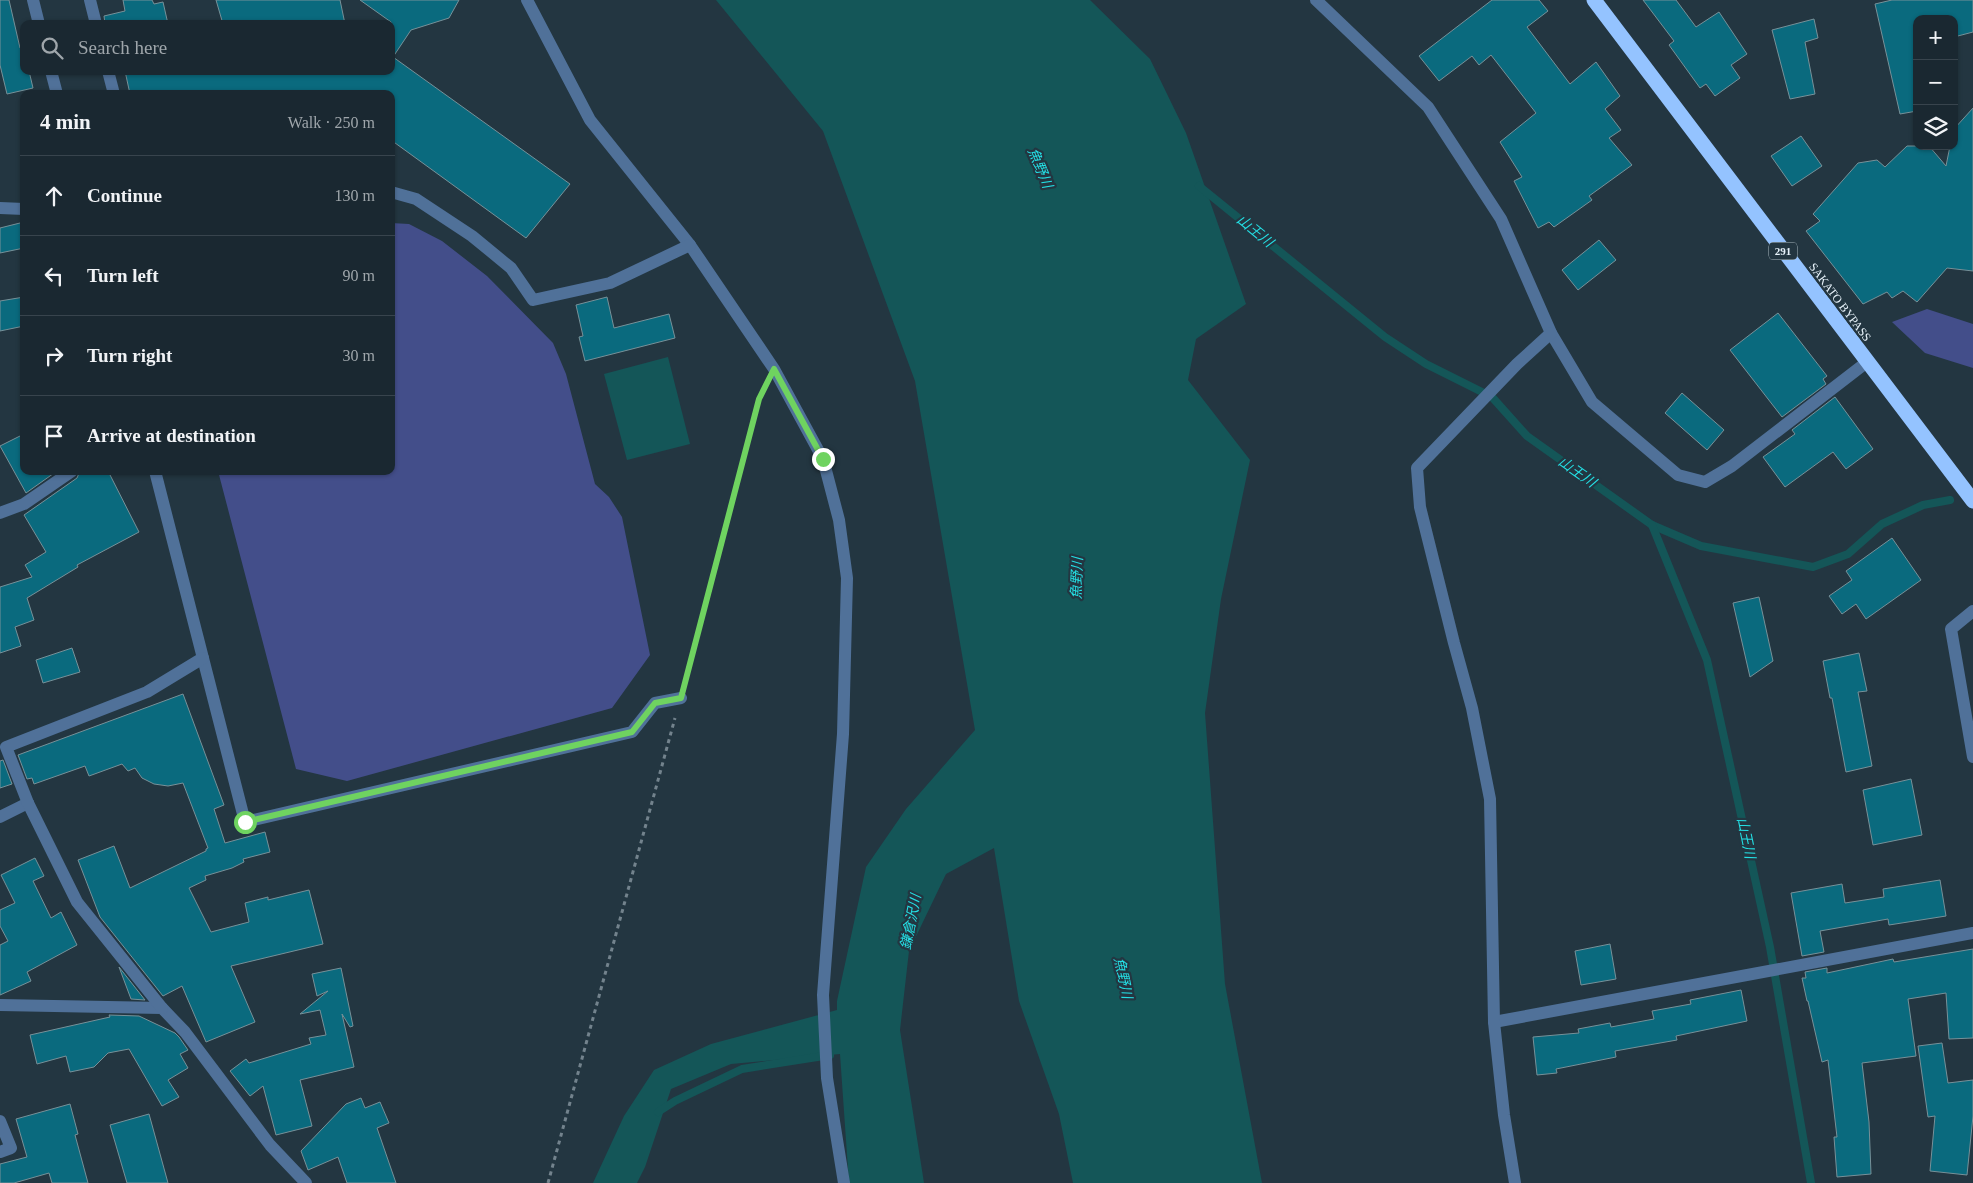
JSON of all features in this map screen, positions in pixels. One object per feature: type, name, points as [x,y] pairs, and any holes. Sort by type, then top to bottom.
[{"type":"highway","name":"SAKATO BYPASS","points":[[1594,0],[1973,501]]},
{"type":"street","points":[[33,0],[38,20]]},
{"type":"street","points":[[90,0],[95,20]]},
{"type":"street","points":[[527,0],[590,120],[690,245],[774,369],[823,459],[839,520],[847,578],[843,734],[823,995],[826,1072],[844,1183]]},
{"type":"street","points":[[1316,0],[1428,107],[1501,219],[1551,333],[1592,402],[1678,476],[1705,482],[1732,466],[1867,362]]},
{"type":"street","points":[[52,75],[56,90]]},
{"type":"street","points":[[109,75],[113,90]]},
{"type":"street","points":[[395,193],[416,200],[472,236],[512,268],[533,300],[610,283],[690,245]]},
{"type":"street","points":[[0,208],[20,209]]},
{"type":"street","points":[[1515,1183],[1504,1115],[1494,1022],[1490,799],[1472,708],[1420,507],[1417,468],[1517,364],[1551,333]]},
{"type":"street","points":[[0,513],[24,504],[66,475]]},
{"type":"street","points":[[155,475],[245,822],[632,732],[655,703],[681,698]]},
{"type":"street","points":[[1973,611],[1951,630],[1973,757]]},
{"type":"street","points":[[203,658],[147,692],[6,747],[28,803],[77,902],[162,1008],[185,1032],[270,1145],[306,1183]]},
{"type":"street","points":[[0,817],[28,803]]},
{"type":"street","points":[[1494,1022],[1973,933]]},
{"type":"street","points":[[0,1005],[162,1008]]},
{"type":"street","points":[[0,1120],[11,1148],[0,1152]]},
{"type":"path","points":[[548,1183],[681,698],[759,399],[774,369]]},
{"type":"shaded area","points":[[395,223],[409,224],[442,241],[487,276],[553,343],[566,374],[595,484],[609,497],[622,517],[650,655],[612,708],[347,781],[296,769],[219,475],[395,475]]},
{"type":"shaded area","points":[[1927,309],[1973,324],[1973,368],[1925,353],[1892,322]]},
{"type":"water","points":[[716,0],[1090,0],[1150,59],[1186,133],[1246,304],[1196,339],[1188,380],[1250,460],[1221,599],[1205,713],[1225,984],[1262,1183],[1073,1183],[1059,1114],[1019,1001],[994,848],[946,874],[909,951],[900,1030],[924,1183],[849,1183],[840,1054],[731,1064],[671,1089],[645,1167],[637,1183],[593,1183],[624,1116],[654,1070],[711,1044],[837,1010],[837,1001],[866,867],[906,809],[975,730],[915,381],[823,131]]},
{"type":"water","points":[[668,357],[690,444],[627,460],[604,374]]},
{"type":"building","points":[[0,0],[9,0],[20,48],[20,75],[30,75],[33,88],[7,94],[0,65]]},
{"type":"building","points":[[123,0],[152,0],[154,4],[163,2],[167,20],[104,20],[104,16],[125,11]]},
{"type":"building","points":[[216,0],[340,0],[344,20],[222,20]]},
{"type":"building","points":[[360,0],[459,0],[449,18],[411,30],[395,54],[395,20],[388,20]]},
{"type":"building","points":[[1492,0],[1539,0],[1548,11],[1527,27],[1570,84],[1596,62],[1620,96],[1605,109],[1621,130],[1609,138],[1632,165],[1589,196],[1592,200],[1554,227],[1549,222],[1538,228],[1514,181],[1522,177],[1500,142],[1536,113],[1491,55],[1479,65],[1472,56],[1439,81],[1419,56]]},
{"type":"building","points":[[1643,0],[1676,0],[1696,27],[1719,12],[1747,54],[1731,65],[1740,78],[1715,96],[1706,84],[1700,88],[1669,45],[1674,41]]},
{"type":"building","points":[[1892,0],[1973,0],[1973,32],[1958,36],[1958,15],[1913,15],[1913,112],[1900,114],[1875,4]]},
{"type":"building","points":[[1814,19],[1818,38],[1805,42],[1815,94],[1790,99],[1772,30]]},
{"type":"building","points":[[395,58],[570,184],[526,238],[395,143],[395,90],[129,90],[126,75],[395,75]]},
{"type":"building","points":[[1973,108],[1973,271],[1947,268],[1917,302],[1903,291],[1892,298],[1887,292],[1863,304],[1806,231],[1820,221],[1813,214],[1858,163],[1877,160],[1885,167],[1907,146],[1913,146],[1913,150],[1932,150],[1946,166],[1949,150],[1958,150],[1958,125]]},
{"type":"building","points":[[1801,136],[1822,166],[1792,186],[1771,156]]},
{"type":"building","points":[[20,223],[20,249],[0,253],[0,228]]},
{"type":"building","points":[[1599,240],[1616,260],[1578,290],[1562,270]]},
{"type":"building","points":[[607,297],[614,328],[669,314],[675,338],[585,361],[579,337],[583,336],[576,305]]},
{"type":"building","points":[[20,298],[20,327],[0,331],[0,301]]},
{"type":"building","points":[[1778,313],[1827,376],[1823,379],[1826,384],[1782,417],[1730,350]]},
{"type":"building","points":[[1682,393],[1724,430],[1707,450],[1665,413]]},
{"type":"building","points":[[1835,397],[1873,449],[1846,469],[1833,452],[1785,487],[1763,457],[1795,434],[1792,430]]},
{"type":"building","points":[[20,436],[20,475],[51,475],[26,493],[0,446]]},
{"type":"building","points":[[78,475],[110,475],[139,532],[77,565],[78,567],[27,598],[34,620],[15,627],[21,646],[0,653],[0,587],[32,577],[25,565],[46,552],[24,515],[77,478]]},
{"type":"building","points":[[1892,538],[1921,580],[1866,619],[1856,604],[1842,614],[1829,596],[1852,580],[1846,571]]},
{"type":"building","points":[[1759,597],[1773,661],[1750,677],[1733,603]]},
{"type":"building","points":[[72,648],[80,672],[43,683],[36,660]]},
{"type":"building","points":[[1859,653],[1867,691],[1858,692],[1872,766],[1846,772],[1823,661]]},
{"type":"building","points":[[183,694],[224,805],[214,809],[225,843],[265,832],[270,852],[243,859],[244,862],[232,868],[205,876],[206,880],[189,888],[211,932],[249,922],[245,903],[268,897],[268,900],[309,890],[323,944],[231,966],[255,1022],[206,1042],[182,986],[163,996],[100,917],[78,860],[114,846],[130,888],[206,851],[208,848],[183,783],[168,786],[154,784],[142,778],[135,768],[128,771],[122,764],[89,776],[85,766],[34,784],[32,778],[27,779],[18,755]]},
{"type":"building","points":[[3,760],[12,784],[0,788],[0,761]]},
{"type":"building","points":[[1911,779],[1922,835],[1873,845],[1863,790]]},
{"type":"building","points":[[35,858],[44,876],[33,881],[51,918],[61,912],[77,945],[27,972],[31,981],[0,995],[0,945],[8,941],[0,926],[0,910],[15,903],[1,875]]},
{"type":"building","points":[[1940,880],[1946,916],[1889,925],[1888,919],[1820,931],[1824,952],[1802,956],[1791,893],[1842,884],[1845,903],[1884,897],[1883,889]]},
{"type":"building","points":[[1610,944],[1616,979],[1581,985],[1575,951]]},
{"type":"building","points":[[1973,949],[1973,1038],[1949,1039],[1946,993],[1908,999],[1916,1056],[1862,1063],[1869,1122],[1871,1174],[1837,1177],[1834,1137],[1837,1137],[1828,1060],[1822,1062],[1802,978],[1806,978],[1805,972],[1827,968],[1827,973],[1893,959],[1894,962]]},
{"type":"building","points":[[119,967],[145,1000],[131,999]]},
{"type":"building","points":[[341,968],[353,1026],[350,1027],[342,1014],[354,1067],[300,1080],[312,1126],[276,1135],[263,1086],[250,1096],[230,1071],[246,1059],[249,1063],[311,1044],[309,1038],[326,1035],[320,1010],[300,1014],[328,991],[317,996],[312,974]]},
{"type":"building","points":[[1741,990],[1747,1021],[1676,1036],[1677,1040],[1615,1051],[1616,1057],[1556,1069],[1557,1073],[1537,1075],[1533,1037],[1579,1033],[1578,1029],[1610,1023],[1611,1027],[1654,1019],[1652,1011],[1691,1004],[1690,1000]]},
{"type":"building","points":[[109,1015],[139,1016],[175,1033],[179,1037],[188,1050],[180,1054],[188,1068],[168,1080],[179,1097],[162,1106],[129,1049],[108,1053],[94,1067],[70,1072],[66,1056],[37,1064],[30,1035],[110,1017]]},
{"type":"building","points":[[1942,1043],[1948,1083],[1973,1080],[1973,1116],[1967,1175],[1930,1171],[1935,1116],[1928,1117],[1918,1046]]},
{"type":"building","points":[[361,1098],[365,1108],[380,1102],[389,1123],[377,1128],[396,1183],[347,1183],[338,1157],[308,1170],[301,1151],[346,1104]]},
{"type":"building","points":[[70,1104],[78,1134],[75,1135],[88,1183],[52,1183],[49,1173],[14,1183],[0,1183],[0,1164],[27,1157],[16,1119]]},
{"type":"building","points":[[149,1114],[168,1183],[127,1183],[110,1125]]},
{"type":"waterway","name":"山王川","points":[[1199,186],[1385,337],[1426,364],[1492,397],[1527,436],[1652,525],[1701,546],[1813,567],[1848,554],[1882,524],[1923,505],[1950,500]]},
{"type":"waterway","name":"山王川","points":[[1652,525],[1707,660],[1770,947],[1811,1183]]},
{"type":"waterway","points":[[658,1112],[675,1101],[742,1069],[830,1055]]},
{"type":"route","points":[[245,822],[632,732],[655,703],[681,698],[759,399],[774,369],[823,459]]},
{"type":"water label","name":"魚野川","points":[[1040,168]]},
{"type":"water label","name":"魚野川","points":[[1077,578]]},
{"type":"water label","name":"鎌倉沢川","points":[[911,922]]},
{"type":"water label","name":"魚野川","points":[[1123,978]]}]
